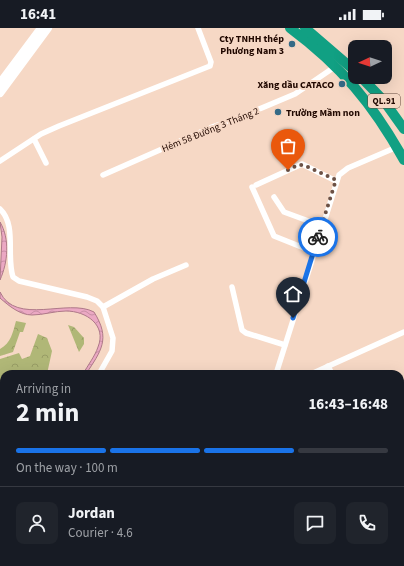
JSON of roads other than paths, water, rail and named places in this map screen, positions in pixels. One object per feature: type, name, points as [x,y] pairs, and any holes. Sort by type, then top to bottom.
[{"type":"highway","name":"QL.91","points":[[290,28],[336,66],[374,110],[404,160]]},
{"type":"highway","points":[[305,28],[348,65]]},
{"type":"highway","name":"QL.91","points":[[368,84],[384,101],[404,128]]},
{"type":"main road","points":[[0,83],[41,28]]},
{"type":"main road","points":[[0,93],[48,28]]},
{"type":"street","points":[[0,161],[34,139],[89,113],[210,66],[211,62],[198,28]]},
{"type":"street","name":"Hẻm 58 Đường 3 Tháng 2","points":[[103,175],[212,127],[244,116],[295,94],[336,66]]},
{"type":"street","points":[[34,139],[46,163]]},
{"type":"street","points":[[277,370],[336,180],[343,170],[397,147]]},
{"type":"street","points":[[314,252],[274,236],[254,186],[300,165],[304,165],[336,180]]},
{"type":"street","points":[[274,197],[284,212],[322,226]]},
{"type":"street","points":[[0,209],[4,212],[9,226],[13,277],[19,280],[87,297],[97,301],[103,307],[114,345],[101,370]]},
{"type":"street","points":[[103,307],[153,279],[186,265]]},
{"type":"street","points":[[232,287],[242,330],[246,333],[285,345]]},
{"type":"street","points":[[319,370],[404,332]]},
{"type":"street","points":[[328,366],[330,370]]},
{"type":"water","points":[[0,222],[7,243],[7,251],[5,266],[0,280],[2,237]]},
{"type":"water","points":[[0,292],[8,302],[18,308],[30,310],[71,308],[94,312],[99,321],[103,337],[100,351],[88,370],[85,370],[95,354],[100,339],[100,332],[93,321],[81,314],[66,311],[28,315],[19,312],[0,298]]},
{"type":"place","name":"Cty TNHH thép Phương Nam 3","points":[[292,44]]},
{"type":"place","name":"Xăng dầu CATACO","points":[[342,84]]},
{"type":"place","name":"Trường Mầm non","points":[[278,112]]}]
